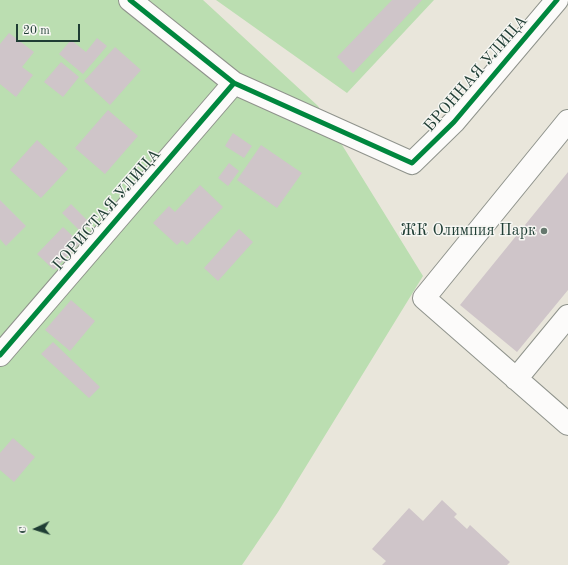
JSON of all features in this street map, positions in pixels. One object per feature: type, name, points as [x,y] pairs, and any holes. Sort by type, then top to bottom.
[{"type":"street","points":[[130,0],[234,83]]},
{"type":"street","name":"БРОННАЯ УЛИЦА","points":[[234,83],[412,163],[454,122],[557,0]]},
{"type":"street","name":"ГОРИСТАЯ УЛИЦА","points":[[0,355],[234,83]]},
{"type":"street","points":[[568,121],[424,298],[568,424]]},
{"type":"street","points":[[516,379],[568,316]]},
{"type":"green space","points":[[0,0],[203,0],[318,106],[423,276],[278,512],[242,565],[0,565]]},
{"type":"green space","points":[[216,0],[434,0],[347,93]]},
{"type":"building","points":[[392,0],[422,0],[353,73],[337,57]]},
{"type":"building","points":[[9,33],[34,52],[22,67],[33,75],[16,97],[0,84],[0,44]]},
{"type":"building","points":[[97,38],[107,46],[83,74],[59,54],[71,40],[86,52]]},
{"type":"building","points":[[115,47],[141,70],[110,105],[84,81]]},
{"type":"building","points":[[61,62],[79,77],[63,97],[44,82]]},
{"type":"building","points":[[108,110],[138,136],[105,174],[75,148]]},
{"type":"building","points":[[233,133],[252,146],[244,158],[225,146]]},
{"type":"building","points":[[37,140],[68,169],[41,198],[10,170]]},
{"type":"building","points":[[261,145],[302,173],[277,208],[237,180]]},
{"type":"building","points":[[229,163],[239,171],[228,186],[218,178]]},
{"type":"building","name":"ЖК Олимпия Парк","points":[[568,172],[568,290],[517,352],[460,305]]},
{"type":"building","points":[[200,185],[223,207],[187,245],[182,240],[177,245],[153,223],[169,206],[175,212]]},
{"type":"building","points":[[0,200],[26,226],[6,246],[0,239]]},
{"type":"building","points":[[71,204],[90,223],[81,232],[62,213]]},
{"type":"building","points":[[63,227],[80,243],[54,270],[37,254]]},
{"type":"building","points":[[239,229],[253,242],[218,281],[204,268]]},
{"type":"building","points":[[71,300],[95,321],[70,351],[45,330]]},
{"type":"building","points":[[53,342],[100,387],[89,398],[41,354]]},
{"type":"building","points":[[13,438],[35,457],[14,482],[0,470],[0,453]]},
{"type":"building","points":[[442,500],[457,514],[454,517],[467,529],[470,525],[510,562],[507,565],[382,565],[386,561],[372,549],[409,508],[423,521]]},
{"type":"cycle path","points":[[130,0],[234,83],[412,163],[454,122],[557,0]]},
{"type":"cycle path","points":[[0,355],[234,83]]},
{"type":"place","name":"ЖК Олимпия Парк","points":[[544,231]]}]
